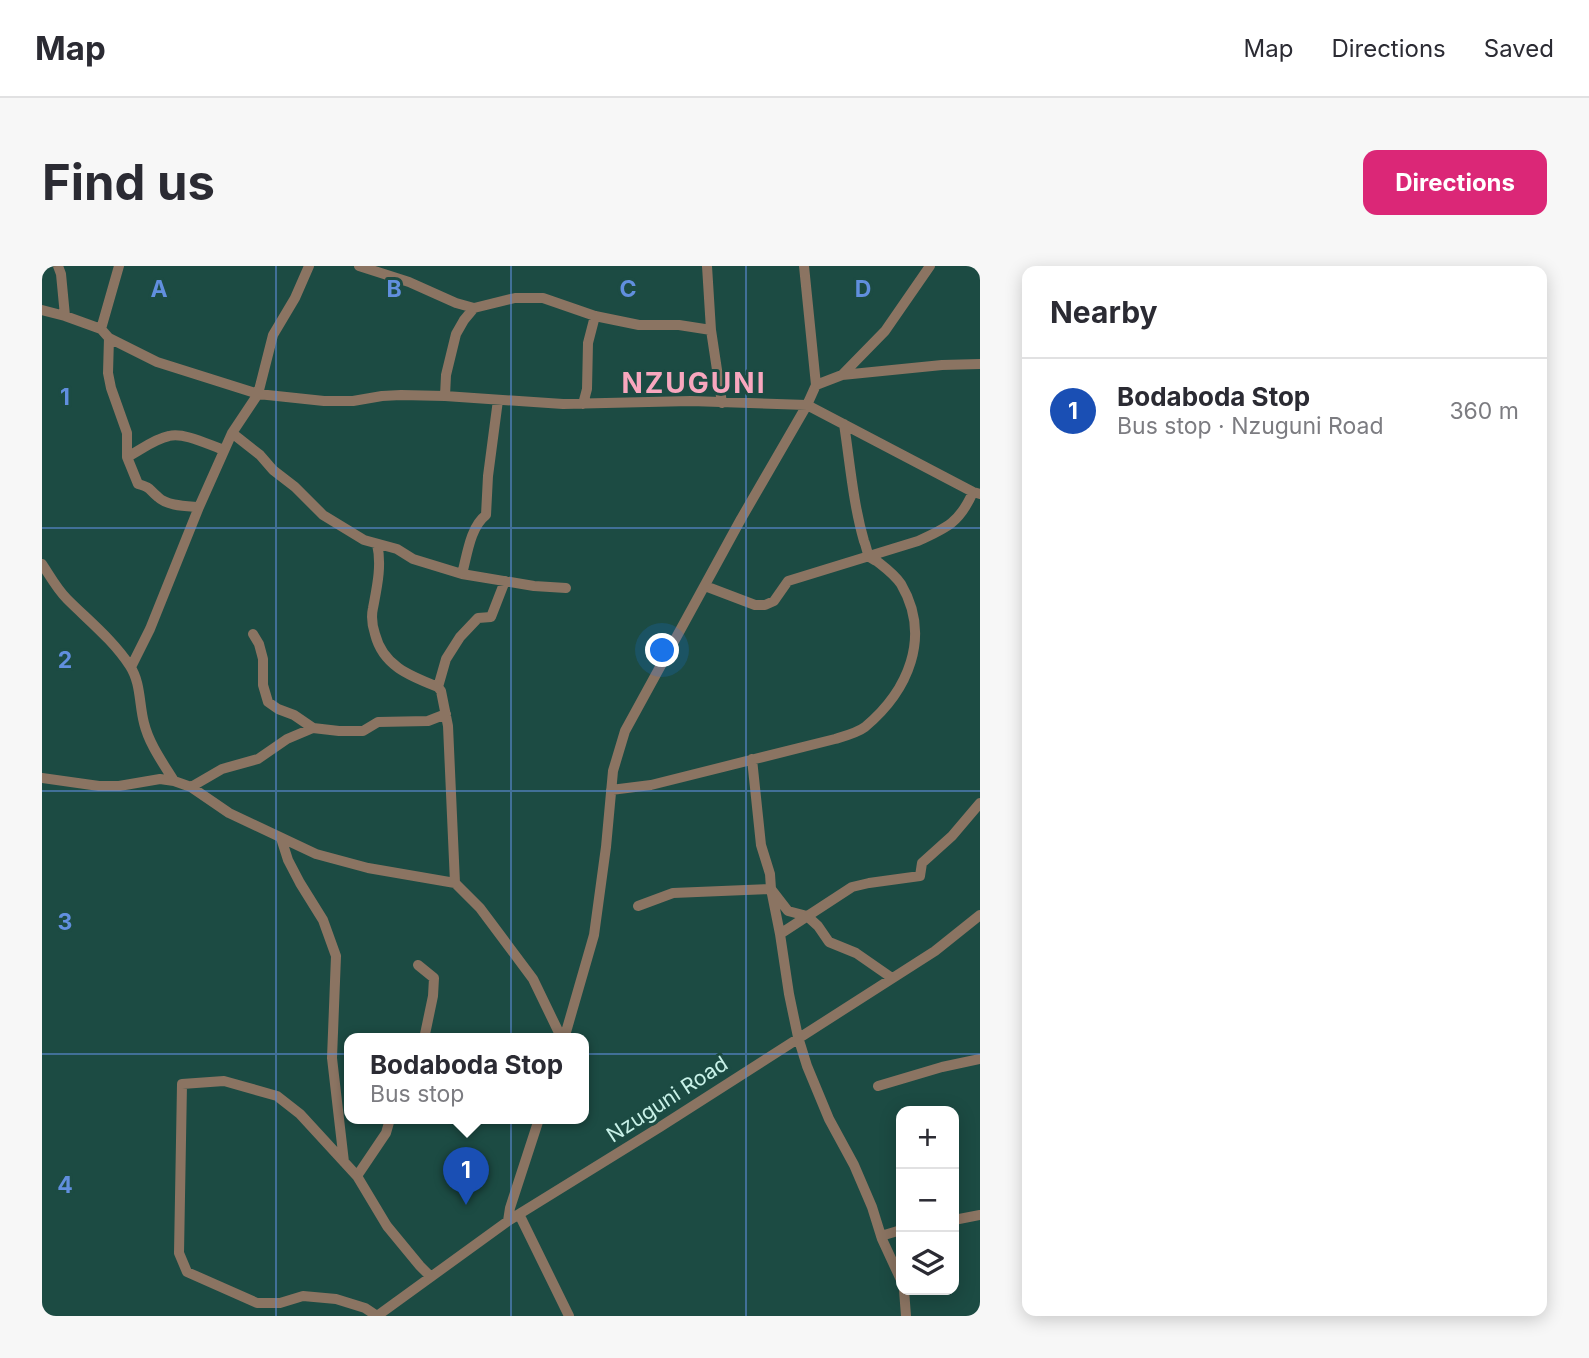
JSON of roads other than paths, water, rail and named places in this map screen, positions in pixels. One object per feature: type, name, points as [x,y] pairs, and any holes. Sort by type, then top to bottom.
[{"type":"street","points":[[58,266],[65,316]]},
{"type":"street","points":[[119,266],[105,333],[111,388],[127,433],[127,457],[138,484],[149,487],[159,499],[181,506],[199,507]]},
{"type":"street","points":[[131,667],[154,621],[199,507],[232,433],[258,394],[273,335],[295,298],[309,266]]},
{"type":"street","points":[[359,266],[409,282],[474,308],[515,298],[543,298],[595,316],[639,324],[679,325],[711,330]]},
{"type":"street","points":[[707,266],[711,330],[722,403]]},
{"type":"street","points":[[565,1033],[594,934],[613,771],[625,731],[816,385],[804,266]]},
{"type":"street","points":[[842,375],[885,331],[930,266]]},
{"type":"street","points":[[445,396],[446,375],[456,334],[474,308]]},
{"type":"street","points":[[42,310],[65,316],[105,333],[157,362],[258,394],[324,401],[353,401],[382,396],[445,396],[563,404],[691,401],[807,405],[976,493],[950,524],[918,541],[788,581],[774,601],[765,606],[755,605],[705,586]]},
{"type":"street","points":[[583,404],[587,388],[588,342],[595,316]]},
{"type":"street","points":[[816,385],[842,375],[980,364]]},
{"type":"street","points":[[462,574],[476,527],[486,515],[498,400]]},
{"type":"street","points":[[611,790],[651,785],[855,732],[876,718],[890,702],[911,664],[916,642],[912,612],[902,585],[895,576],[869,556],[860,526],[844,424]]},
{"type":"street","points":[[232,433],[260,455],[272,470],[295,487],[323,515],[365,540],[462,574],[534,586],[566,588]]},
{"type":"street","points":[[127,457],[166,436],[176,435],[225,450]]},
{"type":"street","points":[[377,544],[378,577],[372,622],[377,645],[394,666],[438,687],[441,691],[446,714],[456,883]]},
{"type":"street","points":[[42,564],[66,597],[110,640],[131,667],[137,681],[145,726],[154,748],[174,781]]},
{"type":"street","points":[[438,687],[446,659],[460,637],[478,618],[491,617],[505,581]]},
{"type":"street","points":[[253,634],[263,659],[263,685],[268,702],[313,728],[363,731],[379,722],[428,720],[446,714]]},
{"type":"street","points":[[191,787],[222,769],[258,760],[286,739],[313,728]]},
{"type":"street","points":[[752,759],[761,845],[770,874],[798,1037],[816,1090],[854,1165],[896,1269]]},
{"type":"street","points":[[42,778],[99,786],[119,786],[160,779],[174,781],[191,787],[229,813],[316,854],[368,868],[456,883],[480,908],[533,979],[560,1033]]},
{"type":"street","points":[[780,934],[852,887],[920,876],[922,863],[952,836],[980,803]]},
{"type":"street","points":[[281,838],[300,884],[323,920],[335,956],[332,1058],[344,1161]]},
{"type":"street","points":[[638,906],[673,893],[771,890]]},
{"type":"street","points":[[771,890],[788,912],[807,916],[829,942],[856,953],[892,978]]},
{"type":"street","name":"Nzuguni Road","points":[[382,1314],[508,1221],[935,951],[980,915]]},
{"type":"street","points":[[418,965],[434,978],[425,1033]]},
{"type":"street","points":[[878,1086],[980,1059]]},
{"type":"street","points":[[382,1314],[336,1299],[303,1296],[280,1303],[257,1303],[187,1272],[179,1253],[181,1083],[224,1081],[277,1096],[300,1114],[357,1176],[387,1226],[430,1277]]},
{"type":"street","points":[[357,1176],[386,1133],[389,1124]]},
{"type":"street","points":[[508,1221],[537,1124]]},
{"type":"street","points":[[519,1214],[569,1316]]},
{"type":"street","points":[[959,1219],[980,1215]]},
{"type":"street","points":[[881,1236],[896,1232]]},
{"type":"street","points":[[904,1295],[906,1316]]},
{"type":"place","name":"Bodaboda Stop","points":[[466,1205]]},
{"type":"district","name":"NZUGUNI","points":[[694,383]]}]
